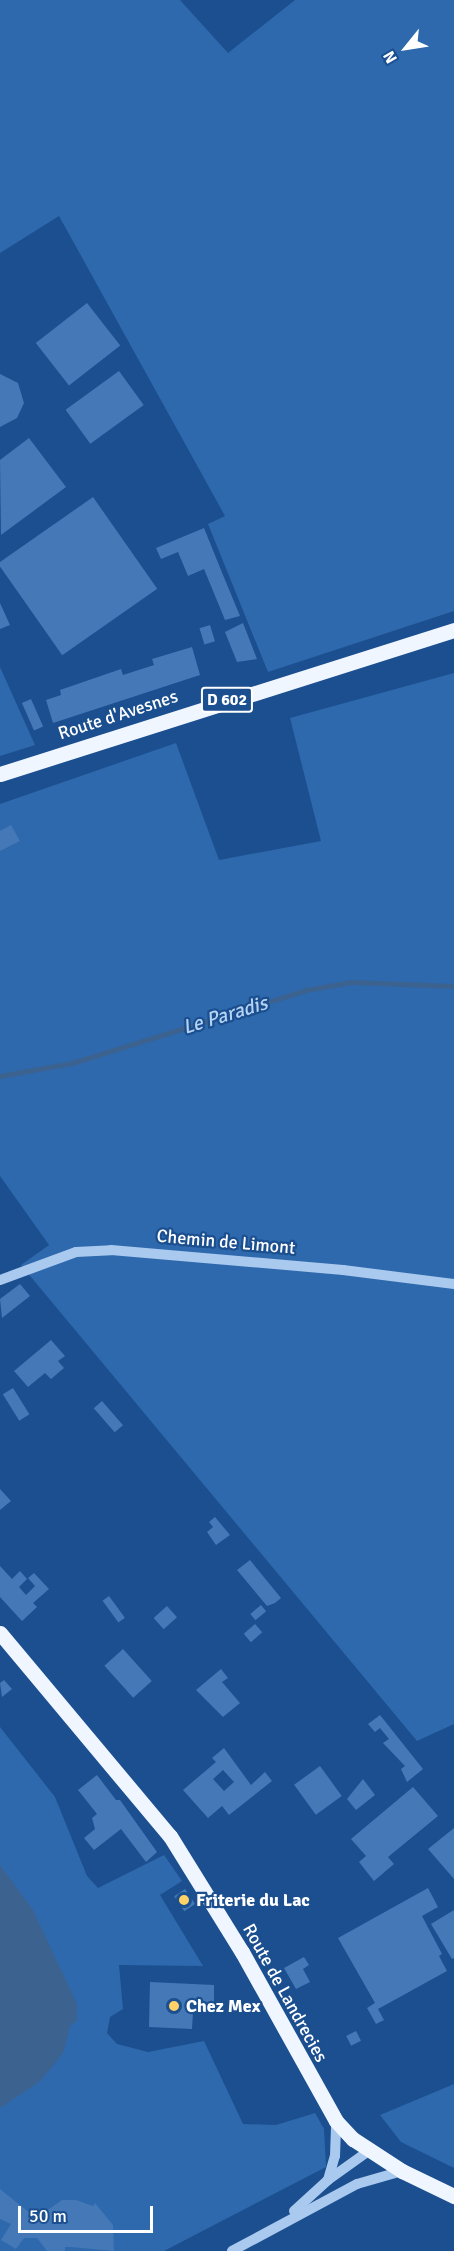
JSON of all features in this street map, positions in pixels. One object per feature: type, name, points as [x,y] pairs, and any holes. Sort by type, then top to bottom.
[{"type":"main road","name":"Route d'Avesnes","points":[[0,774],[454,630]]},
{"type":"main road","name":"Route de Landrecies","points":[[0,1633],[170,1836],[236,1942],[336,2121],[370,2150],[402,2170],[454,2196]]},
{"type":"street","name":"Chemin de Limont","points":[[0,1280],[76,1252],[111,1250],[343,1270],[454,1284]]},
{"type":"street","points":[[328,2180],[335,2156],[336,2121]]},
{"type":"street","points":[[282,2222],[328,2180],[370,2150]]},
{"type":"street","points":[[232,2251],[282,2222],[357,2184],[402,2170]]},
{"type":"shaded area","points":[[0,0],[180,0],[228,53],[295,0],[454,0],[454,611],[268,672],[208,524],[225,516],[59,216],[0,253]]},
{"type":"shaded area","points":[[0,667],[35,745],[0,756]]},
{"type":"shaded area","points":[[454,673],[454,1724],[417,1741],[21,1265],[49,1245],[0,1176],[0,804],[176,743],[219,860],[321,841],[290,718]]},
{"type":"shaded area","points":[[0,1727],[55,1797],[87,1876],[98,1888],[164,1855],[182,1881],[160,1895],[203,1966],[119,1965],[123,2009],[110,2017],[107,2033],[117,2044],[148,2052],[204,2041],[243,2124],[276,2125],[315,2113],[324,2129],[326,2167],[164,2251],[0,2251]]},
{"type":"shaded area","points":[[0,1865],[33,1910],[77,2004],[77,2020],[70,2026],[64,2051],[39,2082],[0,2108]]},
{"type":"shaded area","points":[[454,2084],[454,2168],[401,2142],[380,2115]]},
{"type":"building","points":[[87,303],[120,346],[69,386],[36,343]]},
{"type":"building","points":[[119,371],[144,405],[90,444],[66,410]]},
{"type":"building","points":[[0,374],[18,383],[24,403],[17,418],[0,427]]},
{"type":"building","points":[[29,438],[66,487],[1,535],[0,460]]},
{"type":"building","points":[[93,497],[157,589],[62,655],[0,566],[0,562]]},
{"type":"building","points":[[204,528],[240,616],[225,620],[204,569],[188,576],[178,552],[161,559],[156,548]]},
{"type":"building","points":[[0,603],[10,625],[0,629]]},
{"type":"building","points":[[243,623],[257,659],[237,662],[225,632]]},
{"type":"building","points":[[210,625],[215,641],[204,644],[199,628]]},
{"type":"building","points":[[192,647],[200,675],[53,723],[46,700],[61,695],[60,690],[121,669],[123,675],[154,665],[152,659]]},
{"type":"building","points":[[31,699],[43,726],[34,730],[22,703]]},
{"type":"building","points":[[11,825],[20,841],[0,851],[0,831]]},
{"type":"building","points":[[20,1284],[30,1296],[2,1318],[0,1299]]},
{"type":"building","points":[[51,1340],[65,1356],[58,1361],[64,1368],[51,1379],[45,1373],[28,1387],[14,1371]]},
{"type":"building","points":[[13,1388],[29,1414],[19,1421],[3,1394]]},
{"type":"building","points":[[102,1401],[123,1425],[115,1432],[94,1408]]},
{"type":"building","points":[[0,1489],[11,1501],[0,1510]]},
{"type":"building","points":[[215,1517],[230,1535],[216,1545],[207,1532],[213,1527],[209,1522]]},
{"type":"building","points":[[250,1560],[281,1598],[275,1603],[267,1606],[237,1570]]},
{"type":"building","points":[[0,1566],[12,1579],[20,1571],[27,1579],[19,1587],[26,1595],[35,1586],[28,1578],[34,1573],[49,1589],[33,1603],[37,1607],[22,1621],[0,1597]]},
{"type":"building","points":[[109,1596],[125,1618],[118,1623],[103,1601]]},
{"type":"building","points":[[261,1605],[266,1611],[255,1620],[250,1614]]},
{"type":"building","points":[[167,1606],[177,1617],[164,1629],[154,1618]]},
{"type":"building","points":[[255,1624],[262,1632],[251,1642],[244,1634]]},
{"type":"building","points":[[123,1649],[152,1681],[133,1698],[104,1666]]},
{"type":"building","points":[[221,1669],[228,1678],[222,1682],[240,1703],[223,1717],[196,1690]]},
{"type":"building","points":[[4,1680],[12,1689],[2,1697],[0,1683]]},
{"type":"building","points":[[380,1715],[423,1769],[407,1782],[401,1769],[405,1766],[383,1743],[389,1739],[380,1728],[375,1732],[368,1724]]},
{"type":"building","points":[[224,1748],[251,1785],[265,1772],[272,1781],[229,1815],[222,1806],[208,1818],[183,1790],[216,1762],[212,1758]],"holes":[[[223,1770],[234,1782],[224,1791],[213,1779]]]},
{"type":"building","points":[[320,1766],[342,1796],[316,1815],[294,1785]]},
{"type":"building","points":[[97,1775],[116,1800],[120,1800],[157,1852],[146,1862],[121,1829],[94,1850],[84,1838],[95,1829],[92,1818],[97,1814],[78,1790]]},
{"type":"building","points":[[363,1779],[375,1795],[356,1810],[347,1799]]},
{"type":"building","points":[[413,1787],[438,1816],[388,1857],[394,1864],[374,1881],[359,1862],[366,1856],[351,1839]]},
{"type":"building","points":[[454,1828],[454,1879],[428,1849]]},
{"type":"building","points":[[428,1888],[438,1907],[422,1916],[442,1954],[439,1956],[447,1971],[378,2009],[384,2020],[376,2024],[367,2008],[375,2003],[338,1938]]},
{"type":"building","points":[[185,1889],[195,1904],[184,1911],[174,1896]]},
{"type":"building","points":[[454,1910],[454,1958],[452,1959],[431,1924]]},
{"type":"building","points":[[304,1957],[309,1965],[303,1969],[310,1982],[296,1989],[284,1968]]},
{"type":"building","points":[[150,1982],[214,1985],[214,2012],[193,2012],[192,2029],[149,2027]]},
{"type":"building","points":[[356,2031],[361,2041],[351,2046],[346,2036]]},
{"type":"building","points":[[0,2189],[36,2218],[62,2200],[76,2200],[93,2206],[95,2203],[113,2225],[114,2251],[65,2247],[65,2251],[47,2251],[37,2238],[24,2238],[16,2249],[1,2240],[11,2224],[0,2219]]},
{"type":"waterway","name":"Le Paradis","points":[[0,1076],[72,1063],[306,990],[351,982],[454,986]]},
{"type":"place","name":"Friterie du Lac","points":[[184,1900]]},
{"type":"place","name":"Chez Mex","points":[[174,2006]]}]
